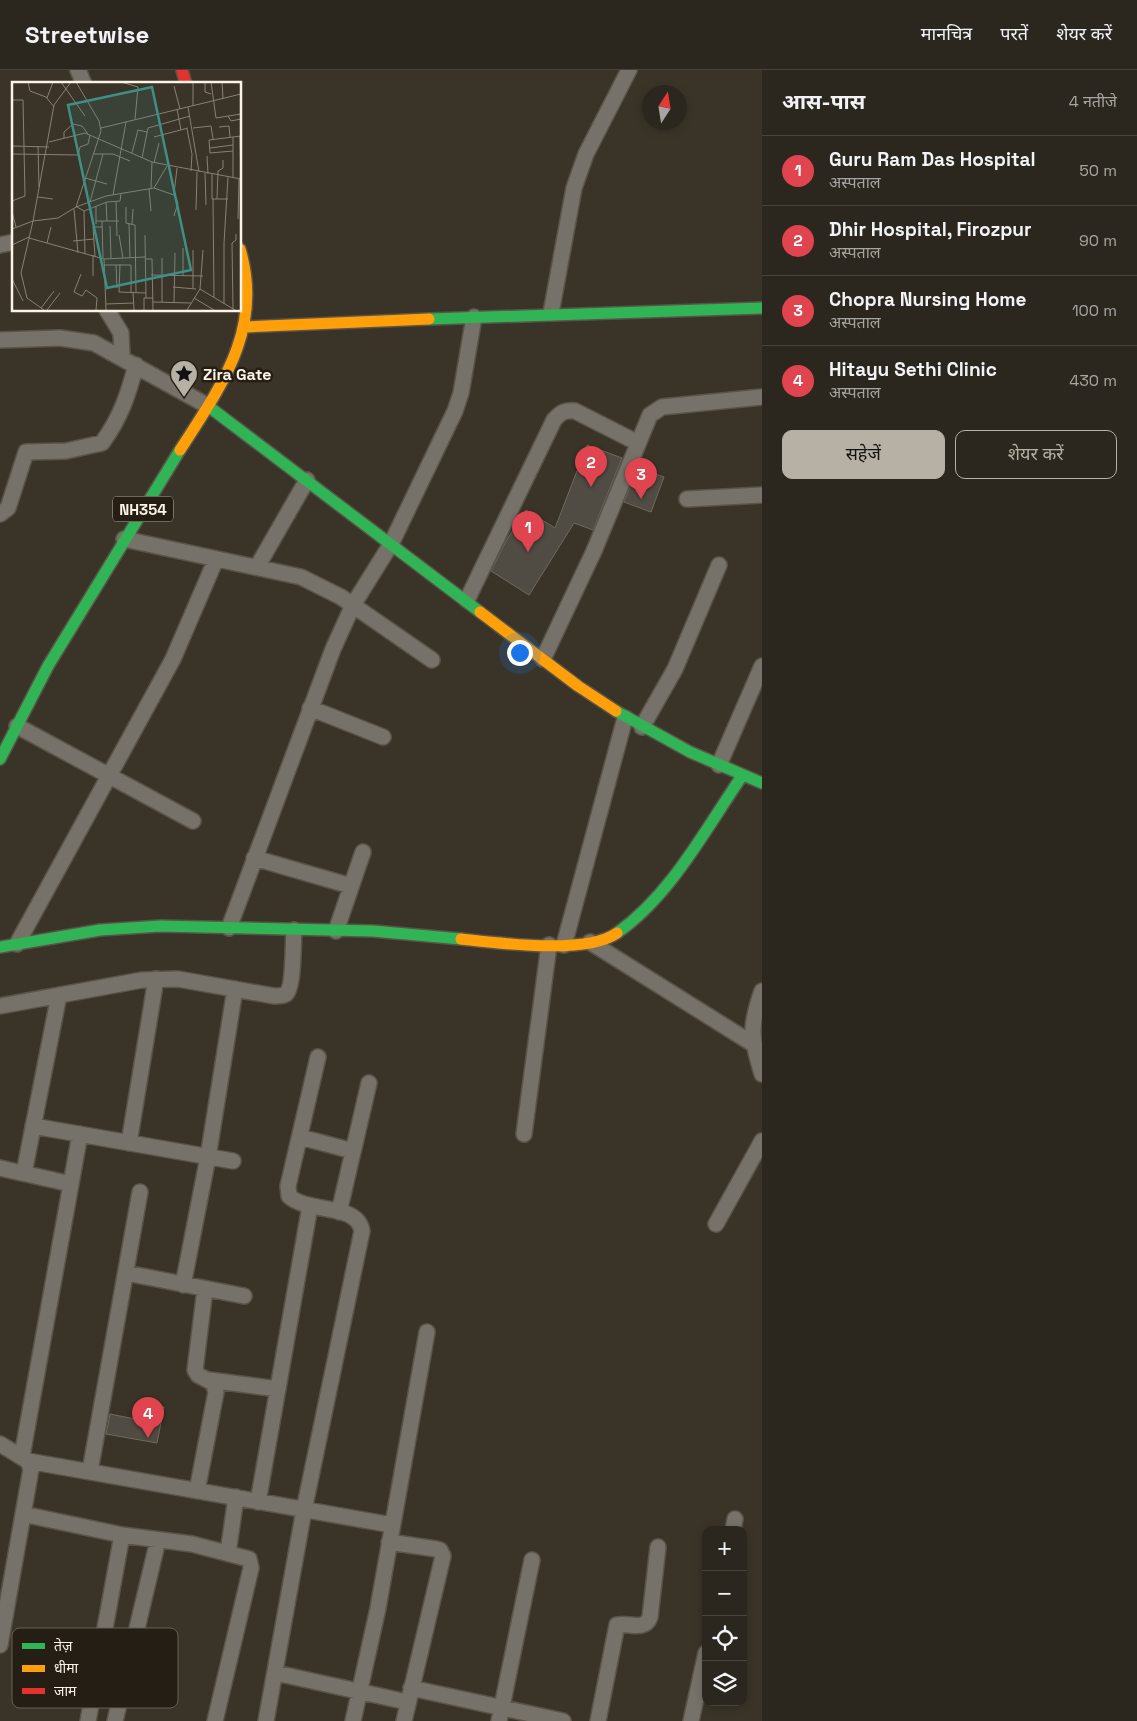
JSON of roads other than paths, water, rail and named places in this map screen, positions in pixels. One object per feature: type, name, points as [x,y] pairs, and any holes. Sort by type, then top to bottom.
[{"type":"main road","name":"NH354","points":[[0,759],[48,666],[124,539],[208,406],[239,348],[245,327],[247,304],[241,252]]},
{"type":"main road","points":[[245,327],[551,313],[762,308]]},
{"type":"main road","points":[[208,406],[467,600],[578,686],[625,718],[742,776],[762,783]]},
{"type":"main road","points":[[0,947],[138,927],[402,933],[556,945],[590,942],[611,937],[638,915],[666,883],[742,776]]},
{"type":"street","points":[[78,70],[83,82]]},
{"type":"street","points":[[551,313],[574,188],[586,154],[628,70]]},
{"type":"street","points":[[107,311],[121,333],[122,357]]},
{"type":"street","points":[[229,928],[333,649],[353,605],[391,544],[455,411],[461,393],[474,317]]},
{"type":"street","points":[[0,340],[60,338],[94,343],[136,364],[208,406]]},
{"type":"street","points":[[0,514],[8,508],[26,452],[66,451],[102,442],[116,423],[127,398],[136,364]]},
{"type":"street","points":[[543,659],[594,551],[650,415],[662,407],[762,397]]},
{"type":"street","points":[[467,600],[554,420],[560,414],[567,411],[575,412],[638,443]]},
{"type":"street","points":[[257,567],[307,480]]},
{"type":"street","points":[[687,499],[762,495]]},
{"type":"street","points":[[124,539],[301,577],[353,605],[432,660]]},
{"type":"street","points":[[17,944],[173,659],[216,559]]},
{"type":"street","points":[[642,727],[684,649],[719,565]]},
{"type":"street","points":[[719,765],[762,666]]},
{"type":"street","points":[[310,708],[383,737]]},
{"type":"street","points":[[524,1134],[556,945],[625,718]]},
{"type":"street","points":[[17,726],[193,822]]},
{"type":"street","points":[[336,931],[363,852]]},
{"type":"street","points":[[254,858],[352,886]]},
{"type":"street","points":[[0,1006],[156,979],[178,979],[274,996],[286,993],[290,984],[294,930]]},
{"type":"street","points":[[590,942],[753,1044]]},
{"type":"street","points":[[129,1143],[156,979]]},
{"type":"street","points":[[183,1285],[208,1157],[235,989]]},
{"type":"street","points":[[762,991],[751,1027],[753,1044],[762,1074]]},
{"type":"street","points":[[24,1173],[59,995]]},
{"type":"street","points":[[266,1721],[304,1510],[362,1231],[357,1217],[310,1206],[292,1199],[288,1191],[318,1057]]},
{"type":"street","points":[[339,1212],[369,1083]]},
{"type":"street","points":[[33,1126],[233,1162]]},
{"type":"street","points":[[0,1645],[30,1479],[31,1469],[25,1458],[80,1134]]},
{"type":"street","points":[[300,1137],[353,1151]]},
{"type":"street","points":[[716,1224],[762,1140]]},
{"type":"street","points":[[0,1168],[71,1184]]},
{"type":"street","points":[[90,1471],[140,1192]]},
{"type":"street","points":[[258,1502],[310,1206]]},
{"type":"street","points":[[126,1273],[244,1296]]},
{"type":"street","points":[[205,1289],[195,1366],[198,1375],[209,1380],[278,1389]]},
{"type":"street","points":[[353,1721],[378,1608],[427,1332]]},
{"type":"street","points":[[197,1491],[216,1392],[215,1387],[209,1380]]},
{"type":"street","points":[[0,1444],[25,1458],[197,1491],[392,1525]]},
{"type":"street","points":[[228,1553],[236,1497]]},
{"type":"street","points":[[23,1514],[122,1535],[192,1544],[245,1557],[252,1564],[215,1721]]},
{"type":"street","points":[[105,1628],[122,1535]]},
{"type":"street","points":[[137,1628],[158,1540]]},
{"type":"street","points":[[389,1542],[440,1550],[443,1556],[404,1721]]},
{"type":"street","points":[[598,1721],[617,1625],[642,1626],[646,1624],[650,1617],[658,1547]]},
{"type":"street","points":[[500,1715],[532,1560]]},
{"type":"street","points":[[691,1721],[704,1661]]},
{"type":"street","points":[[276,1673],[359,1690],[409,1695],[500,1715],[563,1721]]},
{"type":"street","points":[[88,1721],[90,1708]]},
{"type":"street","points":[[115,1721],[118,1708]]},
{"type":"place","name":"Zira Gate","points":[[184,398]]},
{"type":"place","name":"Dhir Hospital, Firozpur","points":[[591,487]]},
{"type":"place","name":"Chopra Nursing Home","points":[[641,499]]},
{"type":"place","name":"Guru Ram Das Hospital","points":[[528,552]]},
{"type":"place","name":"Hitayu Sethi Clinic","points":[[148,1438]]}]
